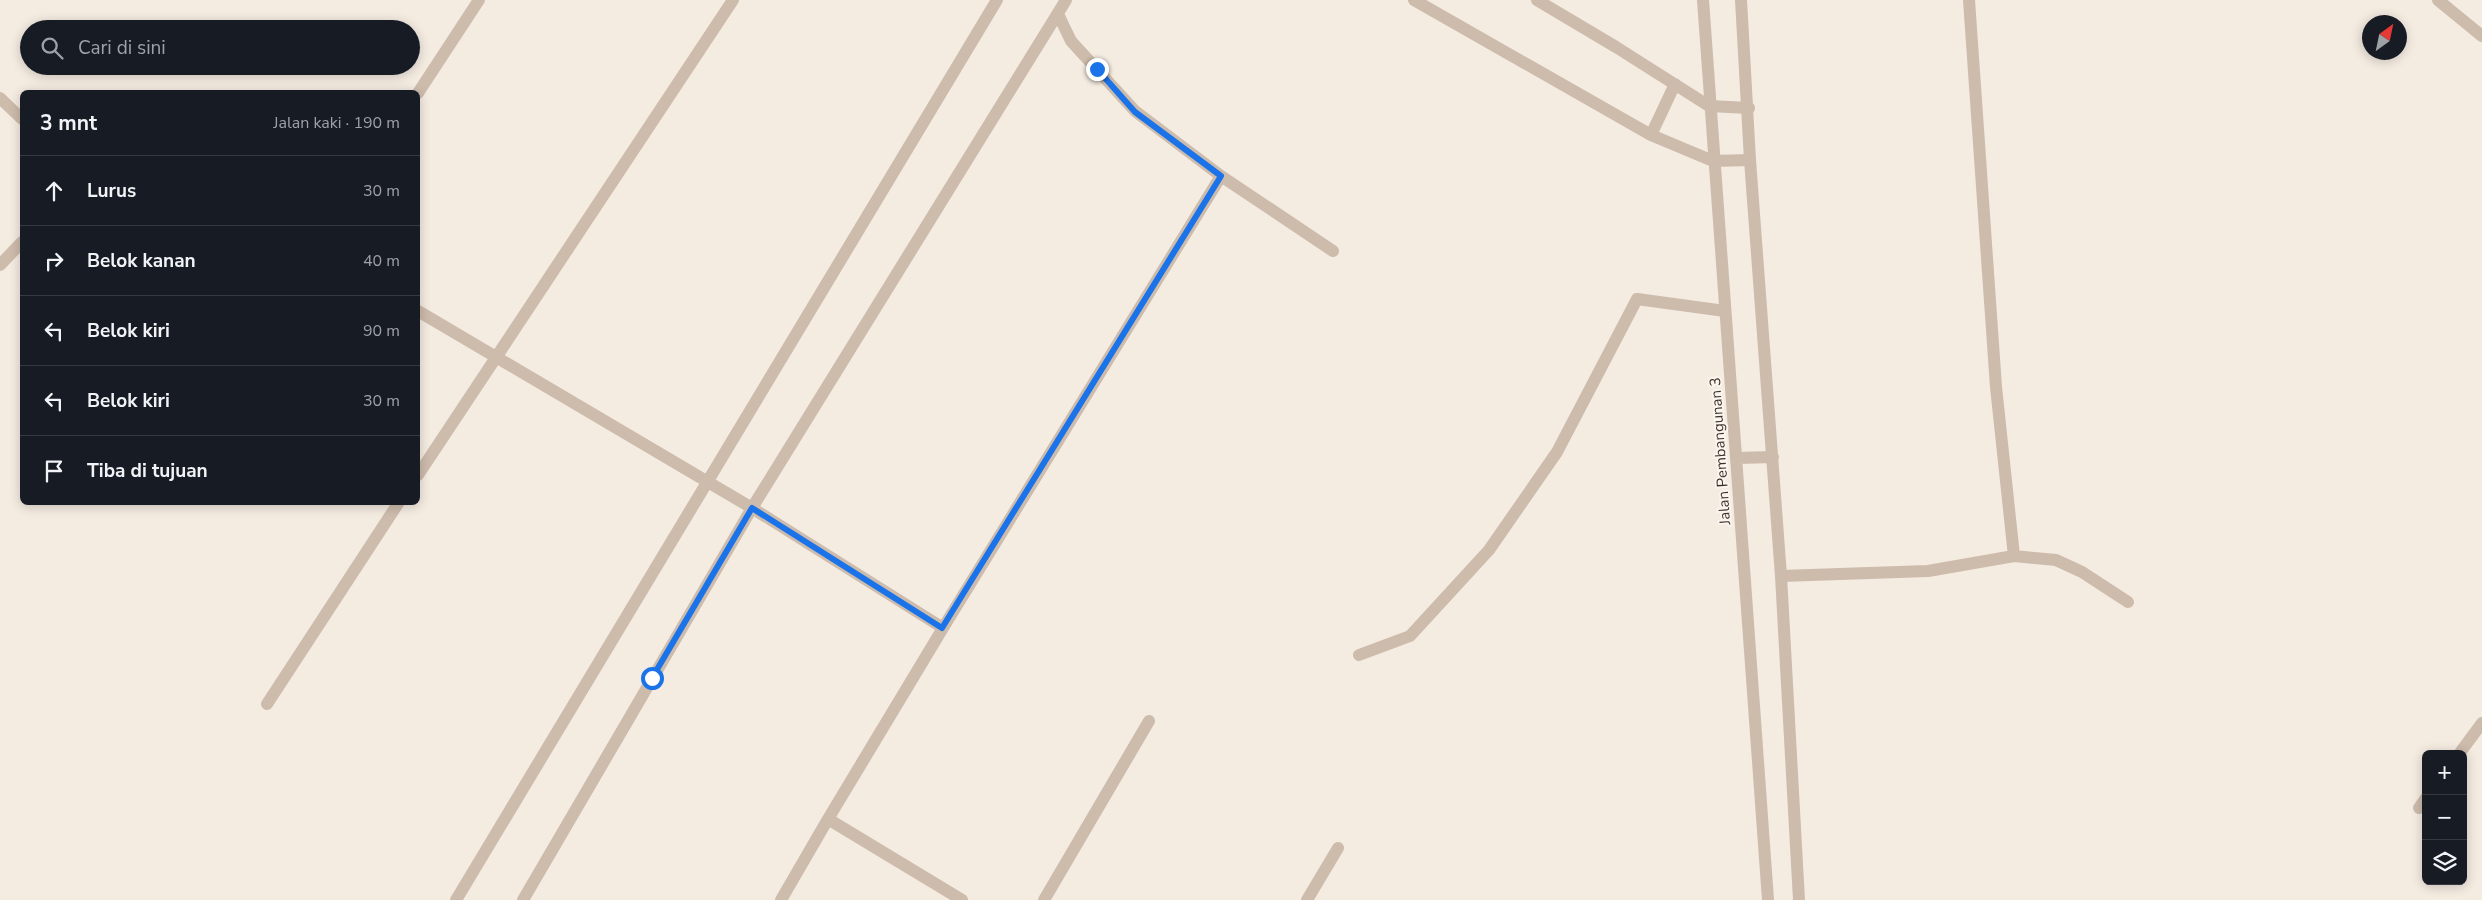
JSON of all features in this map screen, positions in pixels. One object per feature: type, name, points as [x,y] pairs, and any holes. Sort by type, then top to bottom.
[{"type":"street","points":[[420,91],[479,0]]},
{"type":"street","points":[[420,472],[733,0]]},
{"type":"street","points":[[456,900],[997,0]]},
{"type":"street","points":[[523,900],[752,508],[1066,0]]},
{"type":"street","points":[[1414,0],[1651,136],[1713,161],[1750,160]]},
{"type":"street","points":[[1536,0],[1709,106],[1749,108]]},
{"type":"street","name":"Jalan Pembangunan 3","points":[[1703,0],[1709,106],[1737,458],[1768,900]]},
{"type":"street","points":[[1741,0],[1749,108],[1750,160],[1781,576],[1799,900]]},
{"type":"street","points":[[1969,0],[1996,387],[2014,556]]},
{"type":"street","points":[[2438,0],[2482,36]]},
{"type":"street","points":[[1058,14],[1071,41],[1135,112],[1221,176],[1333,252]]},
{"type":"street","points":[[1651,136],[1675,84]]},
{"type":"street","points":[[0,98],[20,117]]},
{"type":"street","points":[[782,900],[942,628],[1221,176]]},
{"type":"street","points":[[0,265],[20,244]]},
{"type":"street","points":[[1359,655],[1410,636],[1489,550],[1557,452],[1637,299],[1725,311]]},
{"type":"street","points":[[420,312],[494,358],[752,508],[942,628]]},
{"type":"street","points":[[1737,458],[1772,456]]},
{"type":"street","points":[[267,704],[397,505]]},
{"type":"street","points":[[1781,576],[1928,571],[2014,556],[2056,560],[2082,572],[2128,602]]},
{"type":"street","points":[[1044,900],[1149,721]]},
{"type":"street","points":[[2462,750],[2482,722]]},
{"type":"street","points":[[828,819],[962,900]]},
{"type":"street","points":[[1307,900],[1338,848]]},
{"type":"route","points":[[652,678],[752,508],[942,628],[1221,176],[1135,112],[1097,69]]}]
